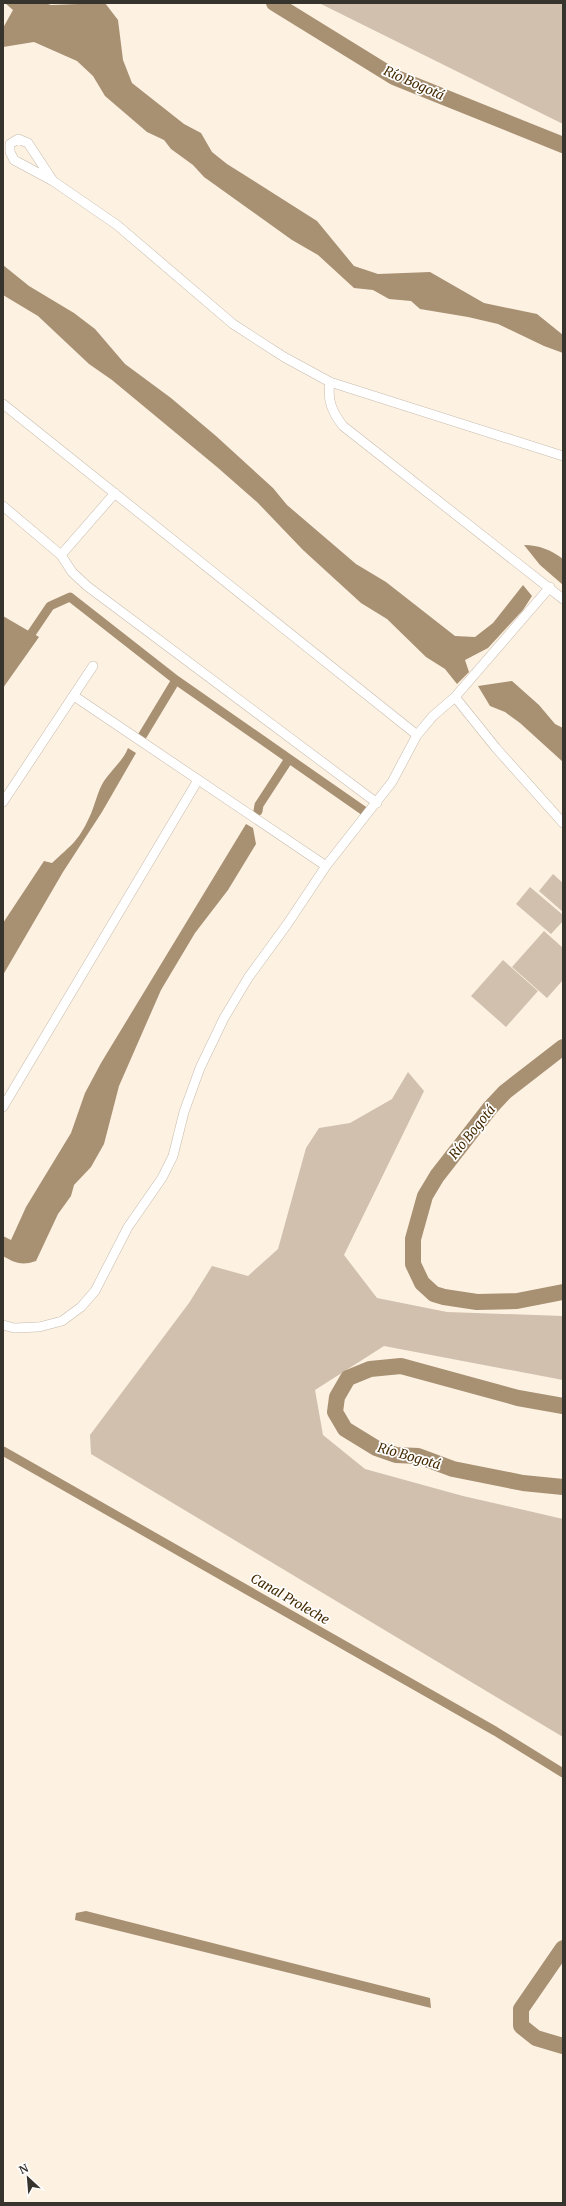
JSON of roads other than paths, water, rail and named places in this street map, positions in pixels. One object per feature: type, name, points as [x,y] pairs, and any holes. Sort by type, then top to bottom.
[{"type":"street","points":[[52,181],[28,143],[18,140],[10,144],[10,152],[14,160],[52,181],[117,225],[233,324],[255,339],[330,382],[563,456]]},
{"type":"street","points":[[330,382],[328,393],[330,405],[336,417],[343,426],[563,598]]},
{"type":"street","points":[[3,404],[417,735]]},
{"type":"street","points":[[61,556],[115,493]]},
{"type":"street","points":[[3,506],[61,556],[72,572],[87,586],[376,803]]},
{"type":"street","points":[[3,1325],[14,1328],[39,1327],[62,1321],[81,1307],[95,1292],[128,1227],[162,1178],[169,1164],[184,1112],[200,1068],[224,1018],[248,978],[293,917],[326,866],[392,782],[417,735],[433,716],[455,697],[550,587]]},
{"type":"street","points":[[3,802],[93,666]]},
{"type":"street","points":[[74,696],[326,866]]},
{"type":"street","points":[[455,697],[496,748],[563,823]]},
{"type":"street","points":[[3,1107],[198,780]]},
{"type":"waterway","name":"Río Bogotá","points":[[274,3],[394,77],[563,145]]},
{"type":"waterway","points":[[25,643],[50,606],[70,597],[176,680],[364,811]]},
{"type":"waterway","points":[[141,738],[176,680]]},
{"type":"waterway","points":[[258,811],[259,805],[289,759]]},
{"type":"waterway","name":"Río Bogotá","points":[[563,1047],[505,1092],[490,1108],[437,1176],[425,1196],[413,1239],[413,1264],[422,1283],[434,1294],[477,1302],[517,1301],[563,1292]]},
{"type":"waterway","name":"Río Bogotá","points":[[563,1406],[518,1398],[401,1366],[370,1369],[348,1378],[337,1397],[335,1412],[345,1429],[376,1448],[396,1455],[418,1456],[453,1469],[523,1483],[563,1487]]},
{"type":"waterway","name":"Canal Proleche","points":[[3,1451],[495,1731],[563,1773]]},
{"type":"waterway","name":"Río Bogotá","points":[[563,1948],[521,2009],[521,2026],[536,2038],[563,2046]]}]
